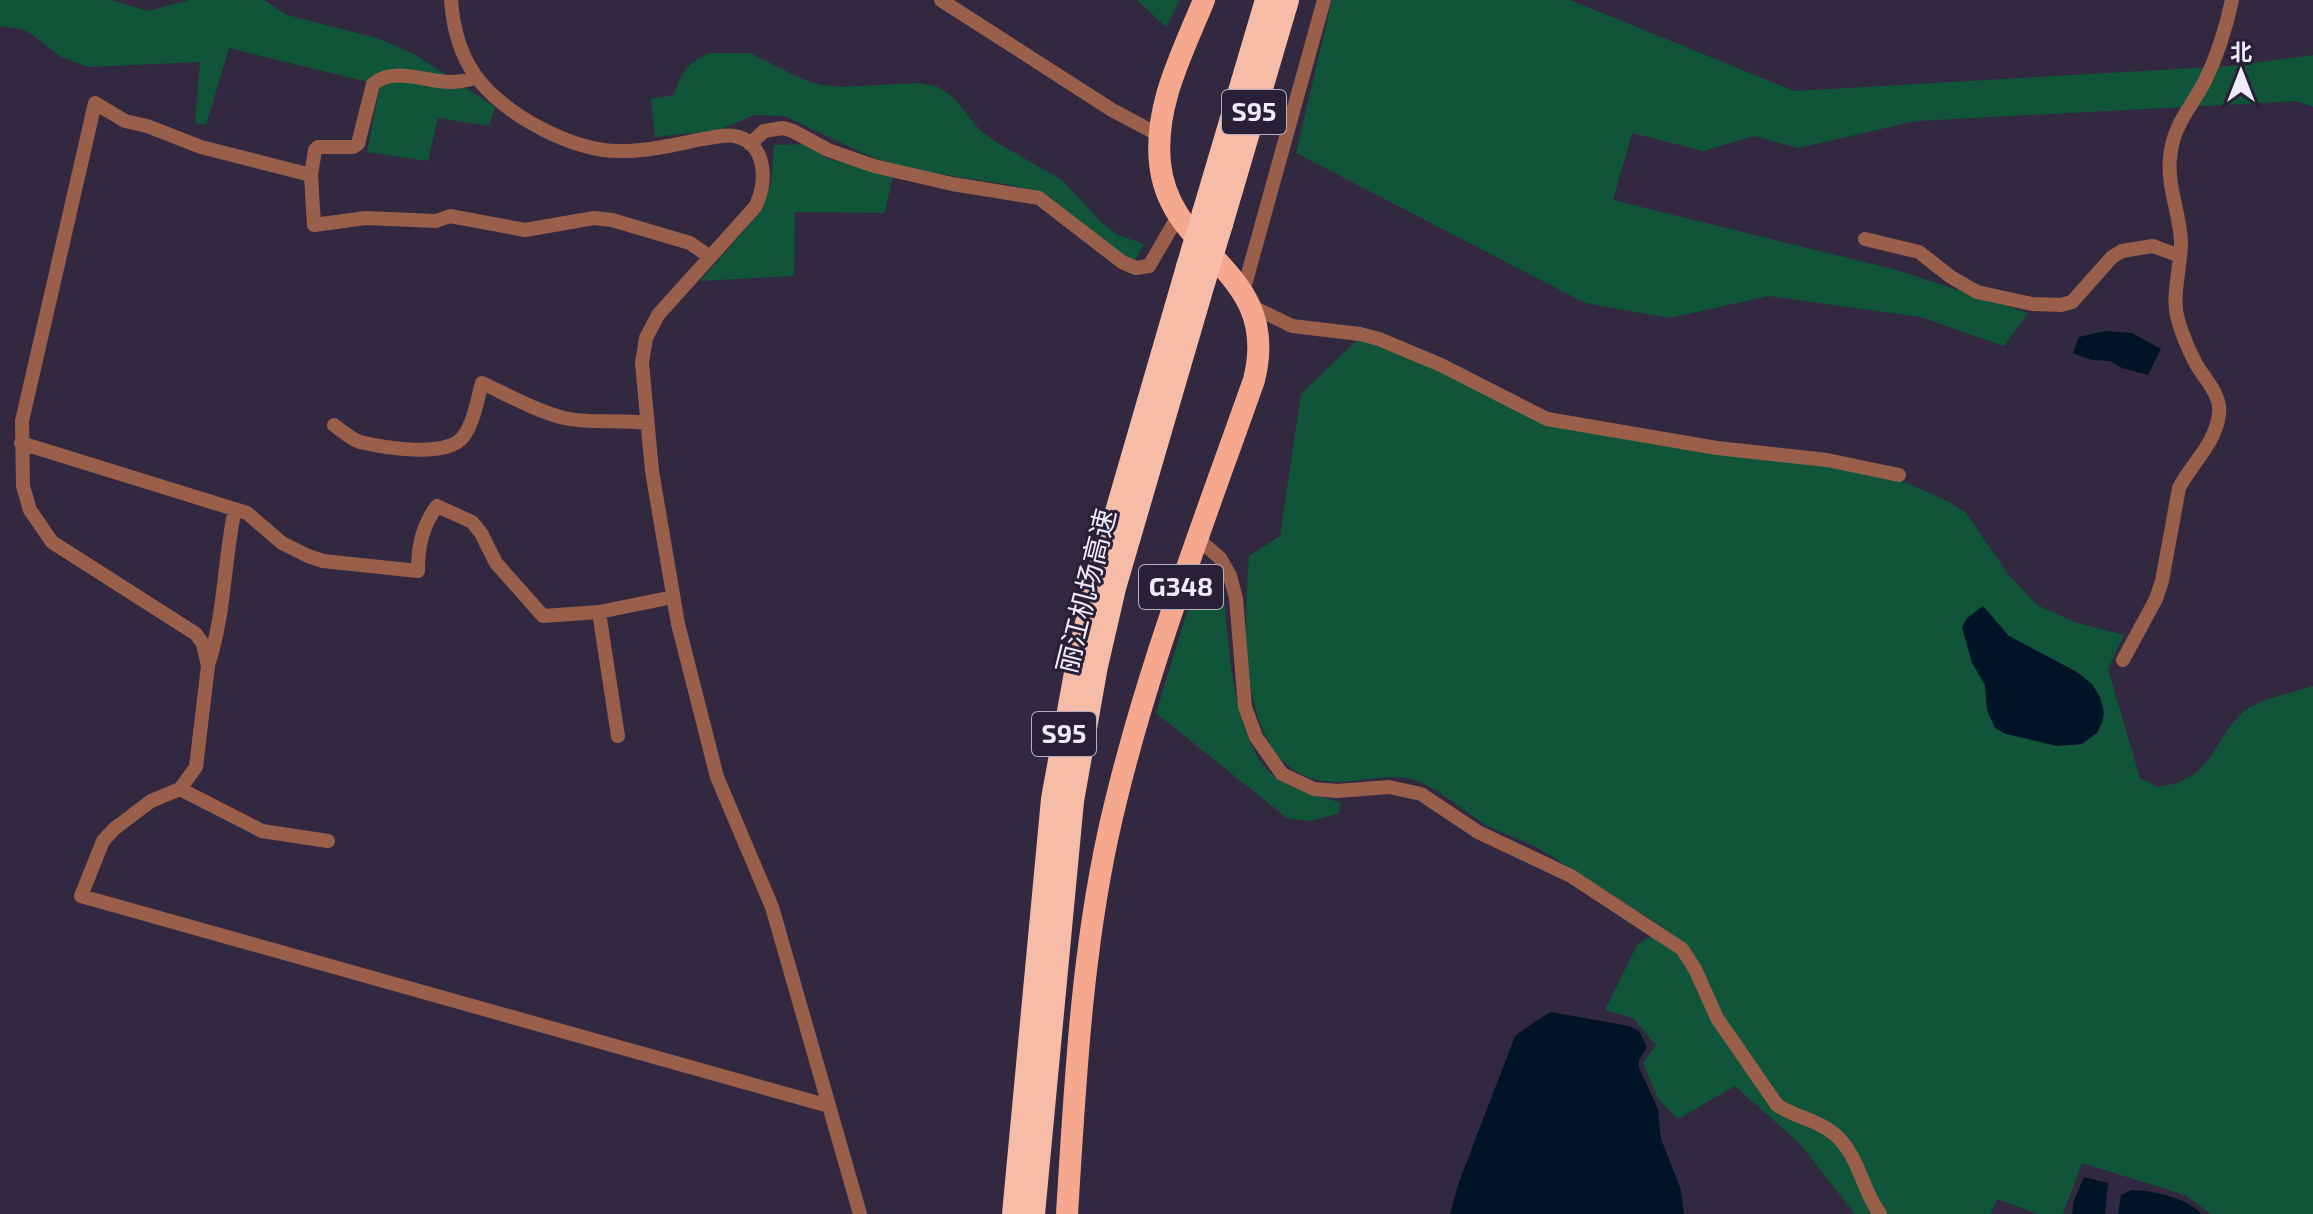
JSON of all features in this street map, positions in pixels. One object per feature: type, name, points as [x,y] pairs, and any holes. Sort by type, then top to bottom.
[{"type":"highway","points":[[1204,0],[1167,93],[1159,135],[1162,178],[1177,218],[1247,299]]},
{"type":"highway","name":"丽江机场高速","points":[[1033,1214],[1072,801],[1082,740],[1114,588],[1267,0]]},
{"type":"highway","name":"丽江机场高速","points":[[1212,218],[1287,0]]},
{"type":"highway","name":"丽江机场高速","points":[[1014,1214],[1053,799],[1063,737],[1096,584],[1196,274]]},
{"type":"highway","name":"G348","points":[[1067,1214],[1081,1007],[1102,865],[1143,700],[1257,367],[1259,342],[1247,299]]},
{"type":"street","points":[[451,0],[459,42],[477,78],[503,103],[556,137],[583,147],[611,151],[637,151],[725,136],[739,137],[750,144],[758,155],[763,170],[761,193],[750,213],[658,315],[646,338],[642,363],[646,423],[673,597],[690,677],[717,777],[772,907],[860,1214]]},
{"type":"street","points":[[941,0],[1112,110],[1159,135]]},
{"type":"street","points":[[1324,0],[1247,299],[1292,326],[1379,339],[1441,365],[1547,419],[1717,448],[1827,460],[1899,475]]},
{"type":"street","points":[[2123,660],[2156,599],[2162,581],[2179,488],[2203,454],[2219,416],[2219,401],[2194,361],[2178,319],[2175,295],[2181,237],[2170,190],[2170,155],[2182,115],[2204,83],[2214,60],[2232,0]]},
{"type":"street","points":[[477,78],[451,82],[402,75],[373,84],[358,144],[353,147],[318,147],[315,150],[311,175],[314,225],[366,218],[436,221],[450,216],[525,230],[594,218],[612,220],[690,243],[710,257]]},
{"type":"street","points":[[208,666],[203,644],[196,634],[52,542],[26,499],[21,475],[22,421],[95,103],[125,121],[201,147],[311,175]]},
{"type":"street","points":[[750,144],[764,131],[783,128],[828,150],[874,166],[952,184],[1039,198],[1122,262],[1136,268],[1149,266],[1177,218]]},
{"type":"street","points":[[1865,239],[1919,252],[1951,277],[1977,292],[2032,304],[2061,305],[2072,302],[2112,257],[2122,251],[2153,246],[2180,256]]},
{"type":"street","points":[[334,425],[358,441],[411,449],[442,449],[461,440],[469,428],[482,383],[562,418],[583,421],[624,419],[646,423]]},
{"type":"street","points":[[21,443],[247,513],[282,543],[323,561],[418,571],[422,537],[428,518],[437,506],[472,522],[496,563],[543,616],[599,612],[673,597]]},
{"type":"street","points":[[235,509],[217,639],[208,666],[199,758],[180,789],[138,809],[103,841],[81,896],[829,1106]]},
{"type":"street","points":[[1198,539],[1220,558],[1230,576],[1236,598],[1245,707],[1256,737],[1282,774],[1314,789],[1389,787],[1421,794],[1478,832],[1571,876],[1682,949],[1695,969],[1717,1018],[1777,1105],[1815,1121],[1842,1141],[1855,1160],[1870,1201],[1880,1214]]},
{"type":"street","points":[[599,612],[618,736]]},
{"type":"street","points":[[180,789],[262,831],[328,841]]},
{"type":"green space","points":[[0,0],[111,0],[148,11],[189,0],[264,0],[287,15],[377,38],[414,54],[495,107],[489,126],[438,118],[428,161],[367,152],[380,85],[229,48],[206,125],[195,123],[200,62],[89,67],[61,57],[30,33],[0,26]]},
{"type":"green space","points":[[1137,0],[1180,0],[1166,27]]},
{"type":"green space","points":[[1332,0],[1570,0],[1794,91],[2230,66],[2313,55],[2313,107],[2296,101],[1916,121],[1798,148],[1755,136],[1703,151],[1632,133],[1613,200],[1897,270],[2028,313],[2004,346],[1920,317],[1769,296],[1670,318],[1585,303],[1296,153]]},
{"type":"green space","points":[[710,53],[750,53],[821,85],[841,87],[919,83],[938,87],[954,98],[979,129],[994,141],[1062,180],[1102,223],[1118,235],[1144,244],[1135,260],[1125,257],[1047,195],[1010,185],[921,171],[874,158],[784,116],[755,115],[719,130],[655,137],[651,99],[674,95],[686,69]]},
{"type":"green space","points":[[806,144],[826,158],[893,175],[885,213],[795,212],[794,276],[700,281],[762,210],[771,183],[774,145]]},
{"type":"green space","points":[[1359,338],[1440,368],[1545,422],[1827,464],[1898,479],[1949,502],[1966,513],[2008,574],[2037,605],[2074,622],[2124,635],[2108,669],[2140,778],[2158,787],[2178,783],[2196,773],[2245,710],[2262,701],[2313,686],[2313,1214],[2211,1214],[2185,1195],[2082,1163],[2063,1214],[2038,1214],[1997,1199],[1991,1214],[1855,1214],[1799,1143],[1735,1086],[1678,1119],[1658,1099],[1643,1063],[1656,1045],[1633,1018],[1605,1010],[1637,945],[1664,928],[1552,857],[1486,825],[1420,782],[1397,777],[1324,781],[1295,771],[1274,750],[1259,721],[1251,688],[1246,616],[1249,556],[1280,536],[1301,394]]},
{"type":"green space","points":[[1200,569],[1222,580],[1235,690],[1252,745],[1265,767],[1282,782],[1341,803],[1338,814],[1309,821],[1287,818],[1156,713]]},
{"type":"water","points":[[2106,331],[2132,333],[2161,349],[2148,375],[2122,368],[2110,361],[2092,360],[2073,353],[2079,337]]},
{"type":"water","points":[[1983,606],[2009,636],[2077,672],[2092,684],[2104,712],[2097,733],[2082,744],[2057,746],[2006,734],[1995,728],[1987,710],[1985,685],[1972,663],[1962,627],[1967,618]]},
{"type":"water","points":[[1551,1012],[1629,1026],[1639,1031],[1647,1047],[1639,1060],[1639,1068],[1658,1109],[1661,1139],[1681,1190],[1684,1214],[1450,1214],[1459,1182],[1515,1036]]},
{"type":"water","points":[[2084,1177],[2108,1183],[2105,1214],[2072,1214],[2074,1200]]},
{"type":"water","points":[[2131,1190],[2179,1199],[2201,1214],[2118,1214],[2121,1195]]}]
